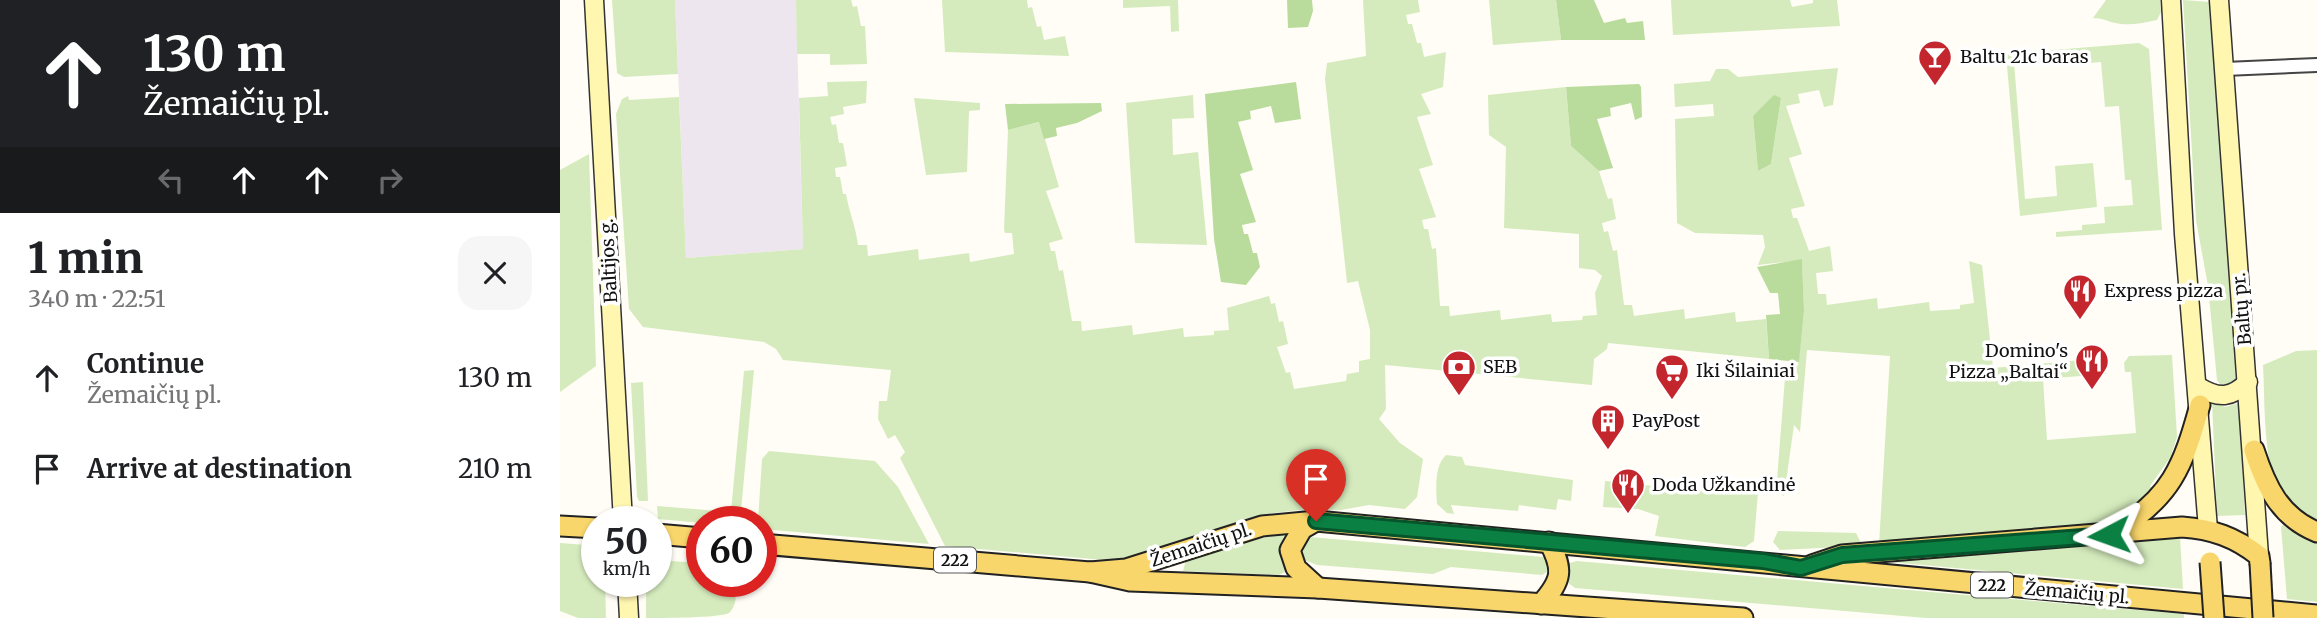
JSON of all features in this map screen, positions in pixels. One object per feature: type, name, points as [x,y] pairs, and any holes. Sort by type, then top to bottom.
[{"type":"main road","name":"Baltijos g.","points":[[594,0],[622,506]]},
{"type":"main road","points":[[2171,0],[2184,234],[2200,396],[2214,618]]},
{"type":"main road","name":"Baltų pr.","points":[[2220,0],[2254,450],[2254,502],[2263,618]]},
{"type":"main road","points":[[2200,396],[2227,397],[2248,382]]},
{"type":"main road","points":[[2109,535],[2154,504],[2173,482],[2184,458],[2200,396]]},
{"type":"main road","points":[[2254,450],[2279,506],[2292,519],[2317,533]]},
{"type":"main road","points":[[1316,521],[1302,529],[1290,550],[1296,568],[1318,588]]},
{"type":"main road","name":"Žemaičių pl.","points":[[1090,572],[1125,569],[1262,526],[1316,521],[2317,615]]},
{"type":"main road","points":[[560,526],[581,527]]},
{"type":"main road","points":[[1801,568],[1842,555],[2182,527],[2208,529],[2244,544],[2260,559]]},
{"type":"main road","points":[[1541,604],[1557,585],[1560,562],[1549,542]]},
{"type":"main road","name":"Žemaičių pl.","points":[[777,545],[1090,572],[1142,582],[1318,588],[1743,618]]},
{"type":"main road","points":[[628,597],[629,618]]},
{"type":"street","points":[[2225,69],[2317,65]]},
{"type":"shaded area","points":[[675,0],[796,0],[803,249],[686,258]]},
{"type":"green space","points":[[612,0],[675,0],[678,74],[624,77],[617,73]]},
{"type":"green space","points":[[796,0],[851,0],[853,7],[857,6],[861,26],[865,26],[867,64],[830,65],[830,54],[797,54]]},
{"type":"green space","points":[[942,0],[1027,0],[1028,8],[1032,7],[1037,27],[1041,26],[1044,40],[1065,36],[1069,56],[945,52]]},
{"type":"green space","points":[[1123,0],[1178,0],[1179,31],[1171,32],[1170,6],[1123,8]]},
{"type":"green space","points":[[1287,0],[1312,0],[1313,11],[1308,27],[1288,28]]},
{"type":"green space","points":[[1363,0],[1418,0],[1420,12],[1406,15],[1408,24],[1412,24],[1417,43],[1421,43],[1424,57],[1446,52],[1443,87],[1421,94],[1431,114],[1417,117],[1433,165],[1419,169],[1436,217],[1422,220],[1424,229],[1428,229],[1432,249],[1436,248],[1440,306],[1449,306],[1450,316],[1500,310],[1501,320],[1551,314],[1552,322],[1582,320],[1583,316],[1597,315],[1595,293],[1602,276],[1595,270],[1579,268],[1579,234],[1504,228],[1506,147],[1489,135],[1488,95],[1566,87],[1571,146],[1599,171],[1608,199],[1612,198],[1616,219],[1602,223],[1604,232],[1608,231],[1613,251],[1617,250],[1624,305],[1632,305],[1634,316],[1684,309],[1685,319],[1735,312],[1736,322],[1766,319],[1769,359],[1608,343],[1607,349],[1594,359],[1592,385],[1385,365],[1386,409],[1379,419],[1400,443],[1423,459],[1417,497],[1405,509],[1369,505],[1341,510],[1308,509],[1266,514],[1135,558],[1115,561],[945,546],[900,458],[905,452],[895,435],[888,439],[878,419],[879,401],[887,401],[891,370],[783,360],[776,349],[764,342],[643,327],[629,309],[616,114],[622,99],[628,96],[629,100],[679,97],[686,258],[803,249],[799,98],[828,96],[827,82],[867,81],[866,103],[843,107],[844,114],[830,117],[832,125],[836,124],[839,143],[843,143],[847,166],[835,168],[836,177],[840,177],[843,194],[846,194],[858,245],[867,245],[868,256],[918,249],[919,260],[969,253],[970,262],[1014,254],[1012,233],[1005,233],[1004,229],[1008,130],[1040,122],[1059,187],[1046,191],[1063,239],[1049,243],[1051,251],[1055,251],[1059,271],[1063,270],[1072,321],[1081,321],[1082,331],[1132,325],[1133,335],[1183,328],[1184,337],[1214,335],[1214,331],[1229,330],[1227,308],[1269,296],[1271,304],[1275,303],[1279,322],[1283,321],[1288,344],[1277,347],[1286,373],[1290,372],[1294,389],[1346,381],[1347,374],[1359,372],[1359,361],[1370,359],[1370,330],[1358,281],[1347,283],[1325,79],[1327,63],[1366,56]]},
{"type":"green space","points":[[1489,0],[1556,0],[1561,40],[1493,45]]},
{"type":"green space","points":[[1556,0],[1594,0],[1604,23],[1625,18],[1627,23],[1643,21],[1645,40],[1561,40]]},
{"type":"green space","points":[[1671,0],[1790,0],[1792,7],[1813,3],[1813,0],[1837,0],[1840,26],[1673,35]]},
{"type":"green space","points":[[2106,0],[2160,0],[2161,12],[2157,20],[2136,24],[2120,24],[2093,18]]},
{"type":"green space","points":[[2183,0],[2210,2],[2236,377],[2234,384],[2222,387],[2217,380],[2208,286],[2196,220]]},
{"type":"green space","points":[[2139,43],[2149,49],[2162,230],[2056,237],[2056,232],[2082,230],[2082,225],[2105,223],[2104,207],[2133,205],[2131,180],[2125,180],[2119,106],[2105,107],[2101,62],[2053,66],[2052,59],[2014,62],[2025,199],[2057,196],[2055,166],[2093,163],[2097,207],[2020,216],[2006,54]]},
{"type":"green space","points":[[1838,68],[1833,105],[1824,107],[1819,90],[1798,94],[1800,103],[1786,106],[1802,154],[1789,158],[1805,206],[1791,209],[1809,251],[1830,246],[1833,271],[1816,273],[1818,294],[1826,294],[1827,305],[1877,298],[1878,309],[1929,302],[1930,311],[1960,309],[1960,305],[1974,303],[1969,261],[1982,265],[1993,368],[2104,358],[2106,374],[2043,379],[2047,440],[2136,433],[2131,372],[2125,372],[2124,363],[2129,356],[2172,355],[2177,437],[2170,458],[2150,486],[2155,492],[2124,514],[2089,527],[1879,545],[1890,356],[1807,350],[1800,432],[1794,425],[1784,496],[1776,492],[1786,365],[1798,366],[1804,312],[1802,260],[1758,265],[1765,247],[1763,235],[1695,233],[1677,223],[1675,119],[1714,116],[1713,104],[1675,107],[1674,84],[1710,81],[1716,69],[1728,69],[1738,77]],"holes":[[[1781,98],[1771,164],[1758,171],[1753,116]]]},
{"type":"green space","points":[[1296,82],[1301,119],[1275,123],[1271,106],[1250,111],[1251,119],[1238,122],[1253,170],[1240,174],[1256,222],[1242,225],[1244,234],[1248,234],[1253,253],[1257,253],[1260,267],[1246,285],[1221,282],[1214,239],[1205,94]]},
{"type":"green space","points":[[1639,84],[1642,117],[1635,120],[1631,103],[1610,108],[1611,116],[1597,119],[1613,168],[1599,171],[1571,146],[1566,87]]},
{"type":"green space","points":[[1193,95],[1194,118],[1172,119],[1173,155],[1198,152],[1207,245],[1135,243],[1126,103]]},
{"type":"green space","points":[[1774,95],[1781,98],[1771,164],[1758,171],[1753,116]]},
{"type":"green space","points":[[914,98],[980,103],[980,110],[969,111],[967,172],[926,175]]},
{"type":"green space","points":[[1101,103],[1102,111],[1077,123],[1056,128],[1057,136],[1044,139],[1039,122],[1008,130],[1005,104]]},
{"type":"green space","points":[[589,154],[596,366],[560,392],[560,170]]},
{"type":"green space","points":[[1802,259],[1804,311],[1799,362],[1769,359],[1766,315],[1780,314],[1778,293],[1770,293],[1757,267]]},
{"type":"green space","points":[[2317,350],[2317,525],[2294,508],[2276,484],[2267,442],[2263,365],[2296,351]]},
{"type":"green space","points":[[754,370],[741,506],[732,506],[744,371]]},
{"type":"green space","points":[[643,382],[648,501],[639,501],[637,497],[631,383]]},
{"type":"green space","points":[[2212,401],[2225,407],[2239,403],[2245,515],[2217,516]]},
{"type":"green space","points":[[769,451],[875,461],[898,487],[929,544],[777,530],[777,506],[759,506],[762,459]]},
{"type":"green space","points":[[1446,455],[1462,457],[1465,465],[1573,480],[1571,501],[1558,499],[1556,510],[1519,505],[1518,511],[1451,505],[1454,514],[1447,513],[1437,504],[1436,492],[1439,465]]},
{"type":"green space","points":[[1605,481],[1731,494],[1741,484],[1754,485],[1758,492],[1754,541],[1745,547],[1655,536],[1659,516],[1638,509],[1603,507]]},
{"type":"green space","points":[[672,507],[686,508],[686,522],[672,520]]},
{"type":"green space","points":[[2284,524],[2317,541],[2317,602],[2287,599],[2281,527]]},
{"type":"green space","points":[[1778,531],[1856,533],[1861,543],[1860,546],[1780,550],[1773,542]]},
{"type":"green space","points":[[1284,534],[1282,550],[1285,572],[1279,575],[1183,571],[1186,560]]},
{"type":"green space","points":[[1310,537],[1543,557],[1548,561],[1547,572],[1542,575],[1451,567],[1433,574],[1317,565],[1299,558],[1303,539]]},
{"type":"green space","points":[[2180,537],[2183,589],[1890,562]]},
{"type":"green space","points":[[560,543],[581,545],[581,597],[605,597],[606,618],[578,618],[560,611]]},
{"type":"green space","points":[[672,561],[686,562],[686,597],[736,597],[729,613],[646,618],[646,597],[672,597]]},
{"type":"green space","points":[[1577,561],[2184,614],[2184,618],[1926,618],[1575,588],[1567,582],[1565,574],[1570,563]]},
{"type":"place","name":"Baltu 21c baras","points":[[1935,87]]},
{"type":"place","name":"Express pizza","points":[[2080,321]]},
{"type":"place","name":"Domino's Pizza „Baltai“","points":[[2092,391]]},
{"type":"place","name":"SEB","points":[[1459,397]]},
{"type":"place","name":"Iki Šilainiai","points":[[1672,401]]},
{"type":"place","name":"PayPost","points":[[1608,451]]},
{"type":"place","name":"Doda Užkandinė","points":[[1628,515]]},
{"type":"route","points":[[1316,521],[1763,561],[1801,568],[1842,555],[2109,535]]}]
